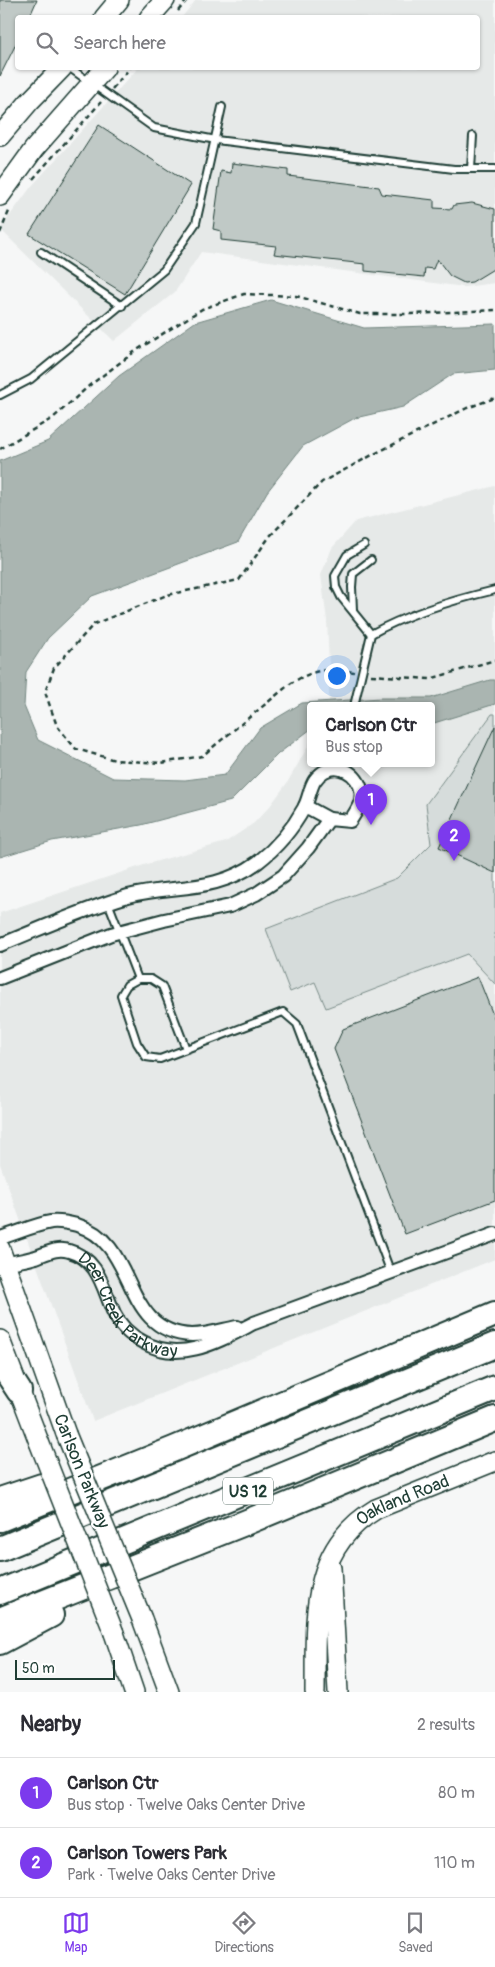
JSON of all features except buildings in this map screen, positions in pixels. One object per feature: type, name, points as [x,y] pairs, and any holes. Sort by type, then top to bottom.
[{"type":"highway","points":[[0,1519],[174,1449],[495,1314]]},
{"type":"highway","name":"US 12","points":[[0,1549],[495,1345]]},
{"type":"highway","points":[[0,1362],[19,1391]]},
{"type":"highway","name":"US 12","points":[[0,1592],[495,1388]]},
{"type":"highway","points":[[0,1620],[247,1522],[495,1419]]},
{"type":"highway","points":[[0,1500],[107,1465],[174,1449]]},
{"type":"highway","points":[[0,1642],[73,1603],[247,1522]]},
{"type":"main road","points":[[106,15],[119,0]]},
{"type":"main road","points":[[152,15],[165,0]]},
{"type":"main road","points":[[0,136],[60,70]]},
{"type":"main road","points":[[7,200],[34,149],[103,70]]},
{"type":"main road","name":"Carlson Parkway","points":[[2,1259],[66,1434],[142,1619],[169,1692]]},
{"type":"main road","name":"Carlson Parkway","points":[[0,1340],[114,1632],[134,1692]]},
{"type":"main road","name":"Oakland Road","points":[[316,1692],[316,1609],[323,1577],[330,1560],[346,1533],[360,1519],[376,1509],[495,1461]]},
{"type":"main road","points":[[330,1560],[338,1692]]},
{"type":"street","points":[[0,945],[108,902],[150,892],[182,889],[213,883],[237,875],[258,862],[276,845],[292,826],[305,806],[315,780],[325,771],[344,767],[357,779],[362,792],[360,805],[350,821],[328,818],[305,806]]},
{"type":"street","points":[[0,978],[120,932],[164,920],[230,906],[256,894],[283,876],[308,848],[328,818]]},
{"type":"street","name":"Deer Creek Parkway","points":[[0,1238],[52,1222],[68,1223],[86,1228],[102,1238],[112,1249],[135,1296],[156,1324],[190,1335],[254,1323],[495,1234]]},
{"type":"street","name":"Deer Creek Parkway","points":[[2,1259],[56,1250],[68,1250],[77,1254],[88,1261],[97,1272],[114,1314],[123,1327],[134,1337],[151,1347],[178,1353],[198,1349],[219,1342],[254,1323]]},
{"type":"lane","points":[[73,70],[154,128],[216,140],[454,169],[495,170]]},
{"type":"lane","points":[[0,395],[31,379],[164,270],[196,223],[222,107]]},
{"type":"lane","points":[[471,169],[473,136]]},
{"type":"lane","points":[[41,252],[122,306]]},
{"type":"lane","points":[[364,545],[347,555],[335,576],[338,592],[371,634]]},
{"type":"lane","points":[[353,610],[353,574],[371,560]]},
{"type":"lane","points":[[355,702],[371,634],[389,624],[461,598],[495,590]]},
{"type":"lane","points":[[108,902],[138,979]]},
{"type":"lane","points":[[186,1049],[162,986],[151,979],[138,979],[127,985],[121,995],[137,1043],[146,1057],[160,1059],[283,1012],[297,1024],[391,1273]]},
{"type":"path","points":[[176,15],[188,0]]},
{"type":"path","points":[[30,182],[128,70]]},
{"type":"path","points":[[0,233],[9,210],[7,200]]},
{"type":"path","points":[[0,449],[53,418],[90,385],[137,350],[202,309],[244,294],[296,296],[360,314],[411,314],[495,310]]},
{"type":"path","points":[[495,398],[459,412],[322,482],[270,536],[238,580],[167,595],[94,624],[54,668],[45,692],[57,726],[76,749],[115,760],[161,763],[202,756],[304,674],[323,669],[342,670],[361,676],[430,679],[495,660]]},
{"type":"shaded area","points":[[196,0],[495,0],[495,283],[464,287],[201,252],[175,292],[114,341],[0,229],[31,187],[136,70],[480,70],[480,15],[184,15]]},
{"type":"shaded area","points":[[271,300],[364,328],[495,324],[495,370],[453,374],[403,407],[355,418],[303,446],[267,492],[238,542],[92,596],[48,638],[26,672],[24,706],[38,740],[113,778],[185,780],[225,775],[260,728],[302,703],[307,703],[307,732],[278,754],[231,801],[141,825],[52,841],[0,857],[0,461],[48,441],[119,376],[195,322]]},
{"type":"shaded area","points":[[495,486],[495,1259],[93,1421],[0,1164],[0,913],[147,864],[226,842],[254,823],[270,806],[287,783],[307,748],[307,767],[435,767],[435,702],[328,702],[327,621],[321,575],[332,548],[356,521]]},
{"type":"shaded area","points":[[495,680],[495,704],[435,723],[435,702],[318,702],[381,698],[431,698]]},
{"type":"shaded area","points":[[492,714],[495,714],[495,984],[467,954],[326,1008],[315,982],[290,992],[266,929],[397,878],[431,844],[426,804]]},
{"type":"place","name":"Carlson Ctr","points":[[371,825]]},
{"type":"place","name":"Carlson Towers Park","points":[[454,861]]}]
